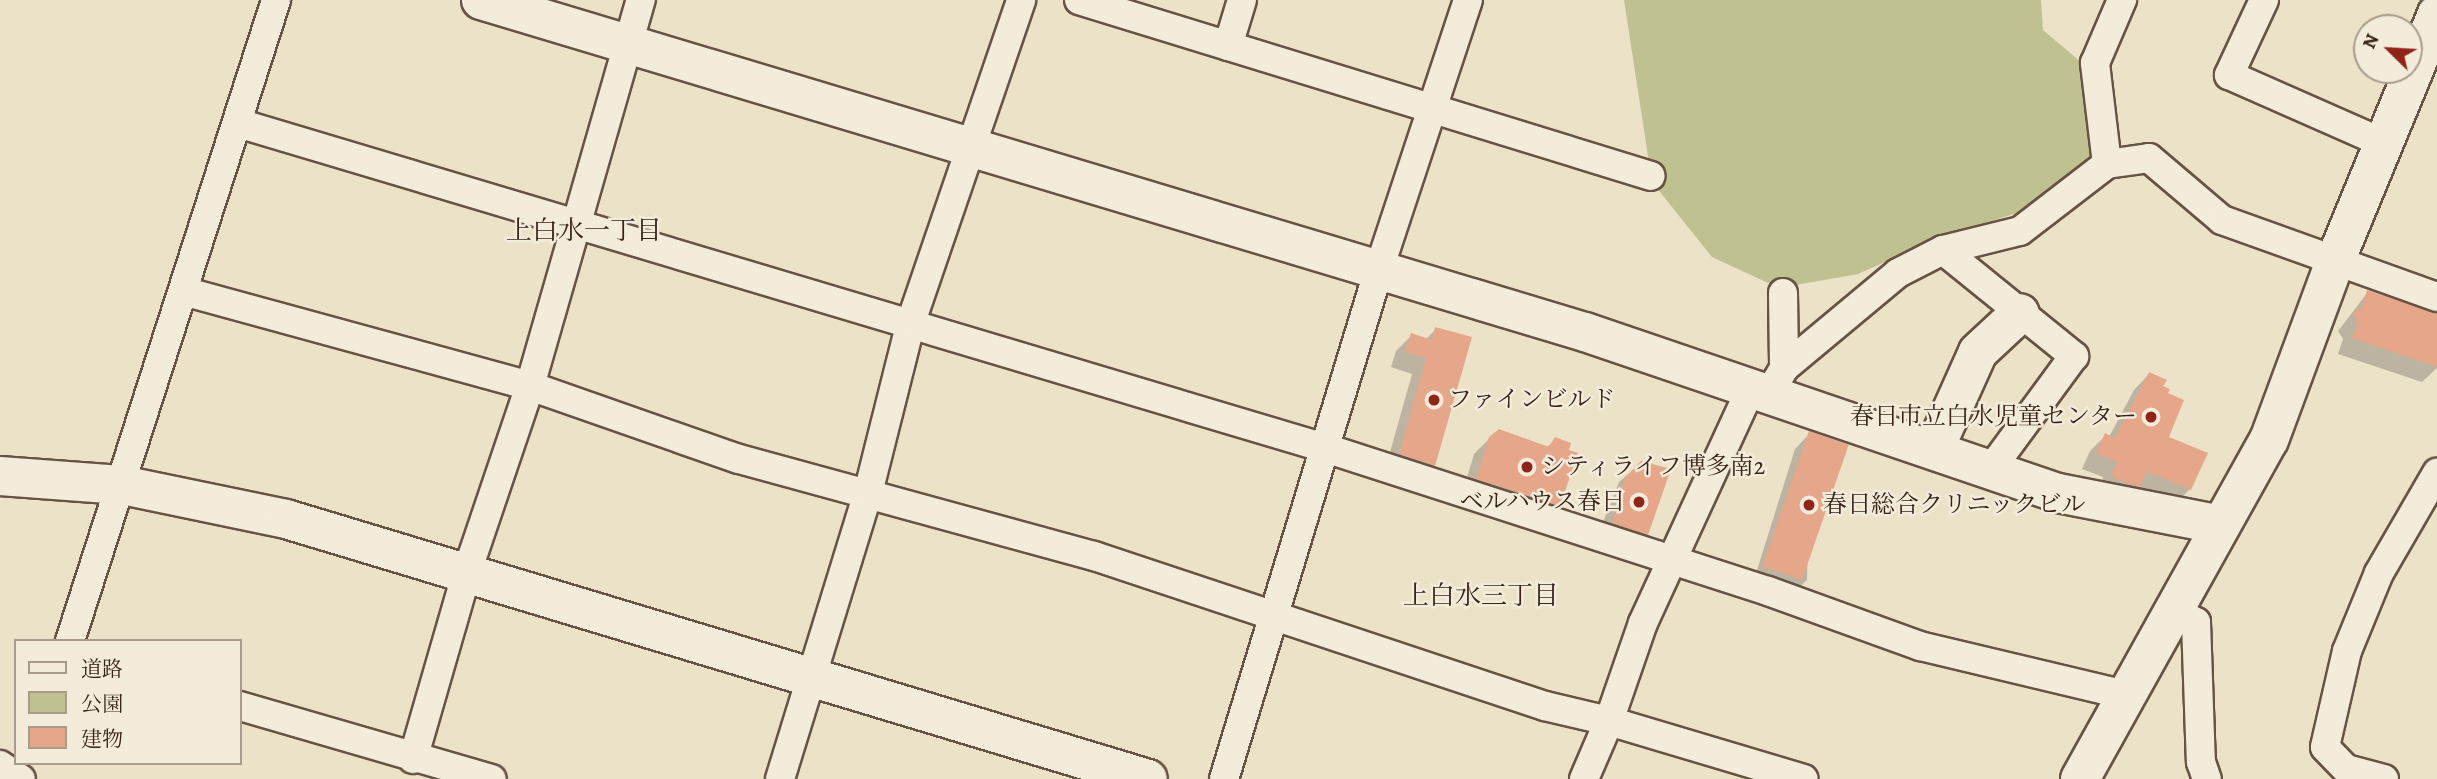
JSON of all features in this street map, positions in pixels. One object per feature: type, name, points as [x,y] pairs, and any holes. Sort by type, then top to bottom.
[{"type":"street","points":[[71,639],[276,0]]},
{"type":"street","points":[[481,0],[1768,384],[1934,450],[2057,493],[2221,525]]},
{"type":"street","points":[[413,759],[466,575],[530,386],[641,0]]},
{"type":"street","points":[[779,779],[868,493],[911,322],[1021,0]]},
{"type":"street","points":[[1079,0],[1651,176]]},
{"type":"street","points":[[1228,46],[1242,0]]},
{"type":"street","points":[[1224,779],[1277,615],[1379,269],[1435,110],[1468,0]]},
{"type":"street","points":[[2107,164],[2095,63],[2122,0]]},
{"type":"street","points":[[2264,0],[2229,75],[2383,143]]},
{"type":"street","points":[[2080,779],[2269,440],[2336,259],[2437,15]]},
{"type":"street","points":[[238,123],[911,322],[1325,448],[1675,561],[1920,646],[2125,695]]},
{"type":"street","points":[[1768,384],[1898,273],[1943,250],[2020,231],[2107,164],[2148,158],[2222,220],[2437,297]]},
{"type":"street","points":[[1943,250],[2074,356],[1991,469]]},
{"type":"street","points":[[183,291],[530,386],[738,459],[1094,556],[1545,706],[1609,721],[1804,779]]},
{"type":"street","points":[[1584,779],[1609,721],[1643,623],[1768,384],[1783,293]]},
{"type":"street","points":[[1934,450],[1978,352],[2020,313]]},
{"type":"street","points":[[2384,779],[2346,769],[2325,747],[2347,651],[2379,573],[2437,473]]},
{"type":"street","points":[[0,476],[122,485],[286,519],[1148,779]]},
{"type":"street","points":[[2173,610],[2196,622],[2201,762],[2207,779]]},
{"type":"street","points":[[242,707],[413,759],[492,779]]},
{"type":"street","points":[[0,765],[21,779]]},
{"type":"green space","points":[[1624,0],[2041,0],[2043,30],[2082,63],[2093,165],[2023,211],[1939,238],[1858,274],[1779,288],[1712,257],[1652,182]]},
{"type":"building","points":[[2367,290],[2437,313],[2437,367],[2352,338],[2358,323],[2353,314],[2362,307]]},
{"type":"building","name":"ファインビルド","points":[[1435,327],[1472,337],[1435,466],[1399,454],[1426,358],[1405,352],[1411,333],[1432,340]]},
{"type":"building","name":"春日市立白水児童センター","points":[[2149,372],[2167,380],[2163,386],[2170,389],[2168,393],[2184,400],[2169,437],[2208,453],[2191,490],[2147,471],[2140,487],[2130,485],[2111,476],[2117,462],[2096,453],[2105,433],[2115,438]]},
{"type":"building","name":"シティライフ博多南2","points":[[1499,429],[1549,447],[1555,437],[1571,443],[1569,450],[1578,453],[1560,506],[1476,479],[1489,437]]},
{"type":"building","name":"春日総合クリニックビル","points":[[1809,431],[1849,445],[1802,580],[1762,566]]},
{"type":"building","name":"ベルハウス春日","points":[[1641,461],[1671,469],[1648,535],[1614,524],[1613,519],[1625,478]]},
{"type":"place","name":"ファインビルド","points":[[1434,400]]},
{"type":"place","name":"春日市立白水児童センター","points":[[2151,417]]},
{"type":"place","name":"シティライフ博多南2","points":[[1527,467]]},
{"type":"place","name":"ベルハウス春日","points":[[1639,502]]},
{"type":"place","name":"春日総合クリニックビル","points":[[1809,505]]},
{"type":"district","name":"上白水一丁目","points":[[584,231]]},
{"type":"district","name":"上白水三丁目","points":[[1481,596]]}]
